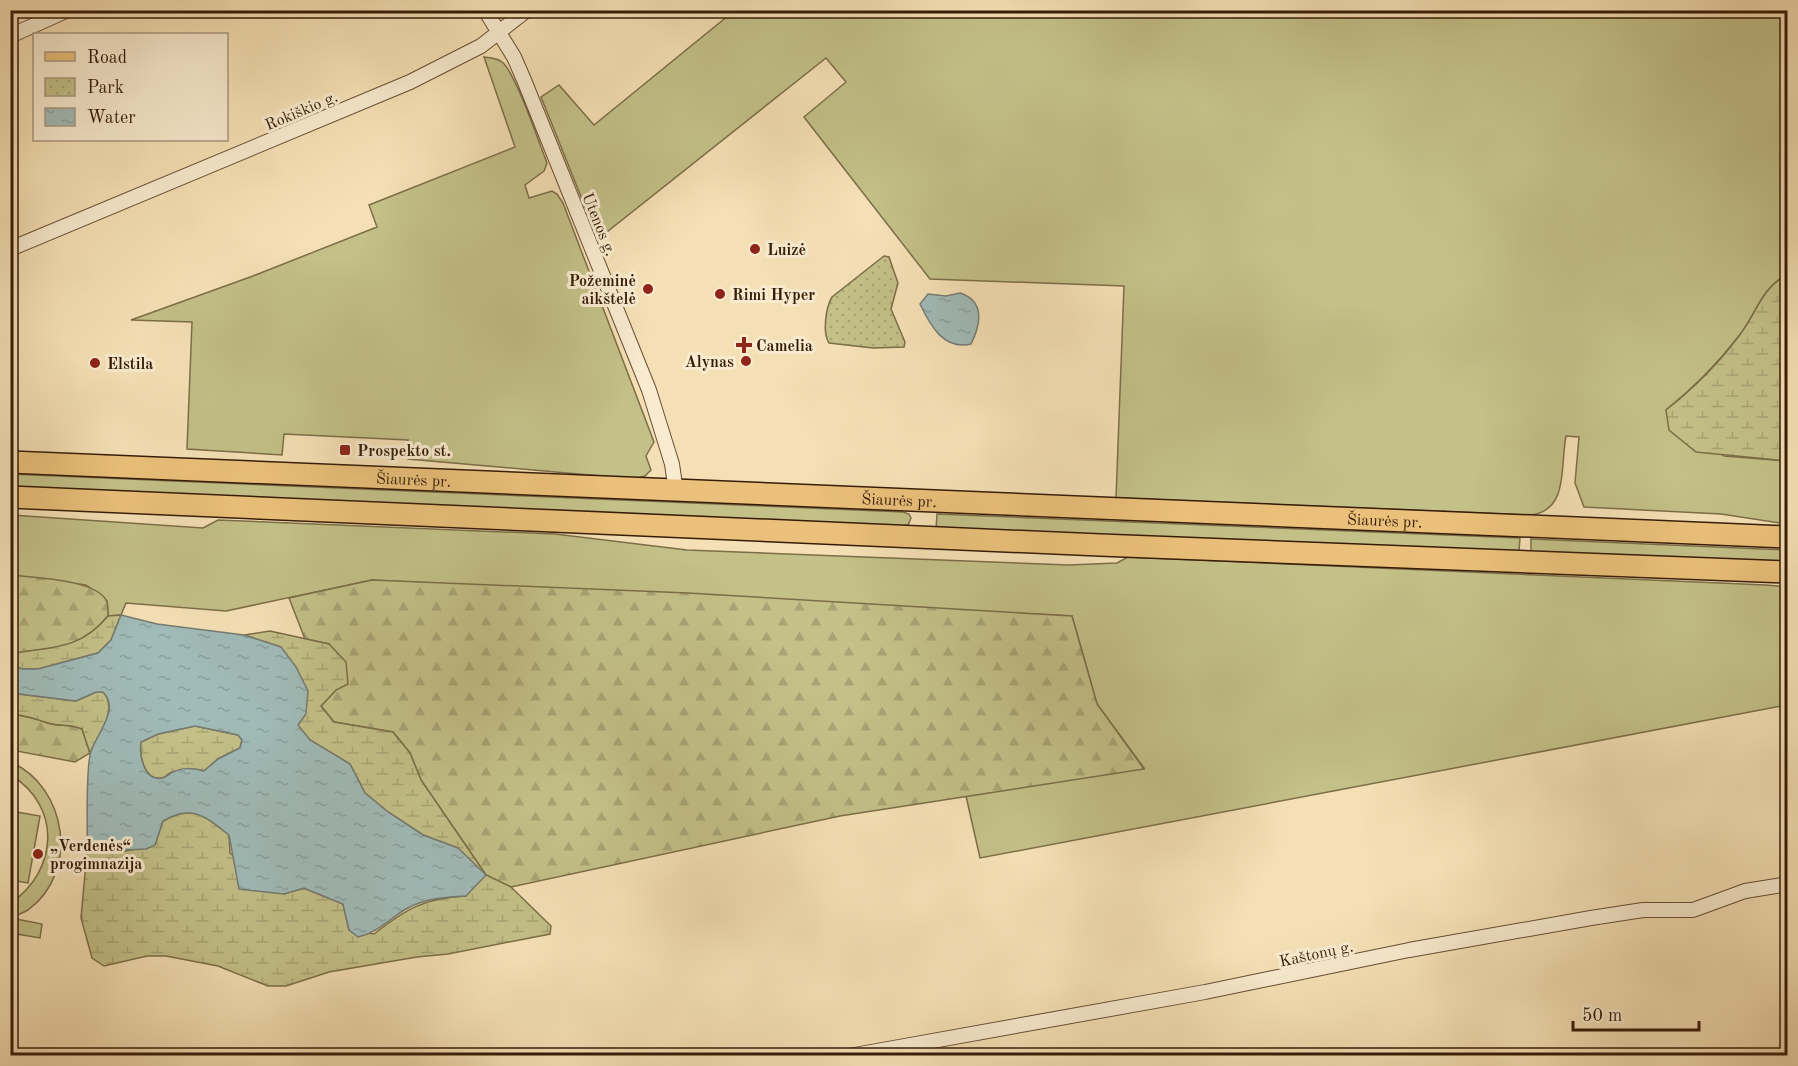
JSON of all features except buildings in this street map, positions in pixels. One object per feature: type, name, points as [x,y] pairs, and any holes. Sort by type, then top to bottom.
[{"type":"main road","name":"Šiaurės pr.","points":[[10,462],[676,492],[1788,537]]},
{"type":"main road","name":"Šiaurės pr.","points":[[10,497],[908,537],[1788,572]]},
{"type":"main road","points":[[908,537],[917,530],[922,520],[918,510],[910,501]]},
{"type":"street","points":[[10,36],[68,10]]},
{"type":"street","name":"Utenos g.","points":[[485,10],[524,80],[649,390],[672,464],[676,492]]},
{"type":"street","name":"Rokiškio g.","points":[[10,249],[452,63],[500,34],[527,10]]},
{"type":"street","name":"Kaštonų g.","points":[[849,1056],[1205,992],[1409,950],[1591,918],[1642,910],[1693,910],[1745,891],[1788,884]]},
{"type":"green space","points":[[734,11],[1787,11],[1787,274],[1771,287],[1739,336],[1722,356],[1696,384],[1666,410],[1724,456],[1787,461],[1787,524],[1721,514],[1584,507],[1575,483],[1579,437],[1566,436],[1561,485],[1557,495],[1544,511],[1532,515],[1116,498],[1124,286],[930,279],[804,117],[846,82],[826,58],[598,239],[541,97],[559,85],[594,125]]},
{"type":"green space","points":[[484,57],[502,62],[508,69],[527,109],[547,163],[544,171],[525,185],[529,198],[552,191],[563,203],[654,442],[646,456],[651,470],[645,476],[634,479],[408,459],[408,440],[284,434],[282,455],[187,449],[192,322],[131,320],[253,276],[377,227],[369,205],[515,147]]},
{"type":"green space","points":[[884,256],[889,257],[898,283],[891,309],[905,342],[904,347],[873,348],[829,343],[826,320],[832,297]]},
{"type":"green space","points":[[1787,274],[1787,461],[1696,452],[1669,430],[1666,410],[1723,356],[1771,287]]},
{"type":"green space","points":[[10,474],[903,512],[909,514],[911,518],[908,525],[901,526],[11,488]]},
{"type":"green space","points":[[937,514],[1520,538],[1519,551],[936,529]]},
{"type":"green space","points":[[11,515],[203,528],[218,520],[555,534],[687,550],[1069,565],[1117,563],[1128,557],[1787,587],[1787,705],[980,858],[966,796],[1144,768],[1097,704],[1072,616],[372,580],[226,611],[126,603],[121,615],[108,616],[107,601],[86,585],[11,575]]},
{"type":"green space","points":[[1531,539],[1787,550],[1788,563],[1531,552]]},
{"type":"green space","points":[[11,575],[64,581],[91,588],[101,594],[107,602],[108,616],[86,636],[75,642],[64,646],[11,654]]},
{"type":"green space","points":[[372,580],[688,593],[1072,616],[1097,704],[1144,769],[840,816],[511,887],[486,875],[421,780],[410,753],[393,732],[334,722],[321,706],[336,690],[329,644],[305,639],[289,598]]},
{"type":"green space","points":[[121,615],[111,640],[98,653],[38,669],[22,669],[11,665],[11,654],[64,645],[86,636],[108,616]]},
{"type":"green space","points":[[270,631],[329,644],[346,662],[348,684],[336,690],[321,706],[334,722],[393,732],[410,753],[421,780],[486,875],[511,887],[551,926],[550,934],[448,954],[329,972],[286,986],[268,986],[218,966],[166,956],[147,956],[104,966],[92,958],[81,918],[87,852],[122,852],[155,844],[163,821],[182,813],[198,814],[213,822],[229,835],[230,853],[284,894],[304,888],[343,904],[349,930],[374,934],[416,906],[438,899],[466,896],[458,848],[423,835],[388,812],[365,793],[350,764],[310,740],[297,725],[281,647],[244,635]]},
{"type":"green space","points":[[96,692],[103,692],[109,706],[106,722],[90,753],[82,729],[11,714],[11,693],[76,701]]},
{"type":"green space","points":[[11,714],[82,729],[90,753],[75,762],[11,750]]},
{"type":"green space","points":[[195,726],[238,735],[242,740],[240,748],[218,759],[204,771],[182,770],[162,778],[151,775],[142,760],[141,742],[158,734]]},
{"type":"green space","points":[[11,762],[30,774],[45,790],[55,810],[60,831],[60,853],[55,874],[44,894],[28,910],[11,918],[11,903],[27,889],[38,874],[48,839],[46,821],[39,804],[28,788],[11,775]]},
{"type":"green space","points":[[11,811],[40,816],[28,883],[11,880]]},
{"type":"green space","points":[[11,918],[42,924],[40,938],[11,933]]},
{"type":"water","points":[[960,293],[974,302],[979,314],[977,329],[971,344],[953,344],[946,340],[934,328],[920,304],[928,294],[946,296]]},
{"type":"water","points":[[121,615],[157,624],[244,635],[281,647],[296,667],[308,691],[306,714],[298,725],[310,740],[350,764],[365,793],[388,812],[423,835],[458,848],[486,875],[466,896],[420,902],[372,932],[358,937],[349,930],[343,904],[304,888],[284,894],[239,889],[229,835],[198,814],[182,813],[163,821],[155,845],[146,849],[87,852],[89,760],[109,713],[108,699],[103,692],[96,692],[76,701],[11,693],[11,665],[22,669],[38,669],[98,653],[111,640]],"holes":[[[195,726],[238,735],[242,740],[240,748],[218,759],[204,771],[183,769],[163,778],[156,778],[147,772],[142,760],[141,742],[158,734]]]},
{"type":"place","name":"Luizė","points":[[755,249]]},
{"type":"place","name":"Požeminė aikštelė","points":[[648,289]]},
{"type":"place","name":"Rimi Hyper","points":[[720,294]]},
{"type":"place","name":"Camelia","points":[[744,345]]},
{"type":"place","name":"Alynas","points":[[746,361]]},
{"type":"place","name":"Elstila","points":[[95,363]]},
{"type":"place","name":"Prospekto st.","points":[[345,450]]},
{"type":"place","name":"„Verdenės“ progimnazija","points":[[38,854]]}]
